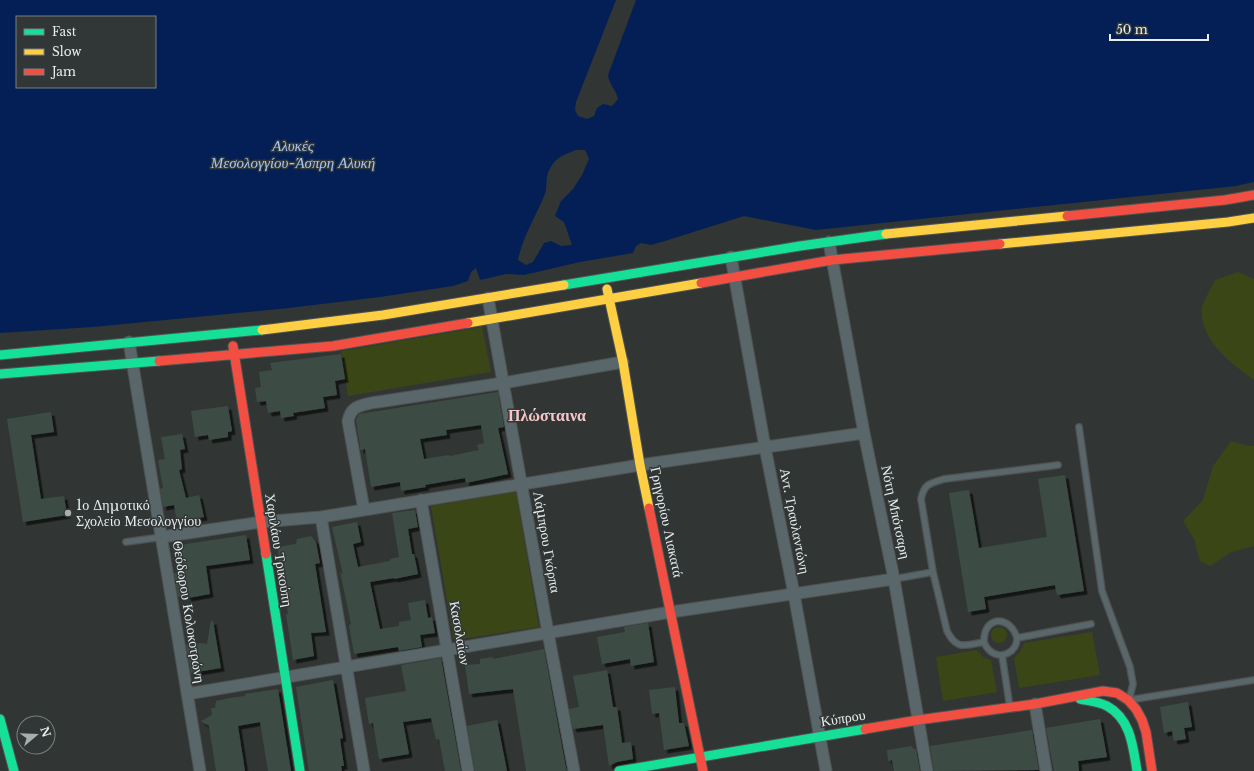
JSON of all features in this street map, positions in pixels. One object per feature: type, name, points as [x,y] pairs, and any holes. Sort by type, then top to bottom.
[{"type":"street","points":[[0,355],[230,333],[352,319],[869,236],[1225,200],[1254,195]]},
{"type":"street","points":[[0,374],[333,346],[832,260],[1228,222],[1254,218]]},
{"type":"street","name":"Νότη Μπότσαρη","points":[[829,242],[864,433],[894,579],[927,771]]},
{"type":"street","name":"Αντ. Τραυλαντώνη","points":[[731,257],[826,771]]},
{"type":"street","name":"Γρηγορίου Λιακατά","points":[[604,278],[623,362],[640,465],[703,771]]},
{"type":"street","name":"Λάμπρου Γκόρπα","points":[[488,298],[574,771]]},
{"type":"street","name":"Χαριλάου Τρικούπη","points":[[230,333],[300,771]]},
{"type":"street","name":"Θεόδωρου Κολοκοτρώνη","points":[[129,342],[200,771]]},
{"type":"street","points":[[364,510],[348,421],[350,414],[355,408],[371,403],[504,383],[623,362]]},
{"type":"street","points":[[162,537],[261,522],[321,517],[640,465],[864,433]]},
{"type":"street","name":"Κασολαίων","points":[[421,500],[468,771]]},
{"type":"street","points":[[321,517],[364,771]]},
{"type":"street","points":[[187,694],[285,676],[671,612],[894,579]]},
{"type":"street","name":"Κύπρου","points":[[620,771],[819,736],[1108,692],[1119,694],[1132,704]]},
{"type":"street","name":"Κύπρου","points":[[1072,698],[1106,706],[1116,712],[1130,733],[1137,771]]},
{"type":"street","points":[[1035,704],[1046,771]]},
{"type":"street","points":[[1132,704],[1141,717],[1146,733],[1152,771]]},
{"type":"street","points":[[0,719],[14,771]]},
{"type":"lane","points":[[1079,427],[1102,591],[1130,667],[1133,684],[1132,704],[1254,680]]},
{"type":"lane","points":[[984,642],[957,645],[951,639],[944,621],[933,572],[921,499],[923,490],[927,485],[944,479],[1058,465]]},
{"type":"lane","points":[[126,542],[162,537]]},
{"type":"lane","points":[[894,579],[933,572]]},
{"type":"lane","points":[[997,622],[1003,622],[1012,627],[1015,630],[1017,638],[1017,644],[1013,650],[1010,653],[1002,654],[995,654],[990,651],[984,642],[985,630],[997,622]]},
{"type":"lane","points":[[1017,638],[1091,624]]},
{"type":"lane","points":[[1002,654],[1010,708]]},
{"type":"green space","points":[[1238,272],[1254,279],[1254,380],[1218,350],[1211,340],[1202,320],[1202,308],[1215,280]]},
{"type":"green space","points":[[482,327],[491,372],[348,396],[341,351]]},
{"type":"green space","points":[[1231,441],[1254,446],[1254,546],[1231,552],[1210,566],[1200,561],[1194,539],[1183,521],[1203,500],[1213,466]]},
{"type":"green space","points":[[516,492],[539,627],[454,640],[431,506]]},
{"type":"green space","points":[[999,627],[1005,629],[1007,635],[1005,641],[999,643],[993,641],[991,635],[993,629]]},
{"type":"green space","points":[[1092,632],[1100,675],[1019,688],[1014,658],[1020,652],[1024,643]]},
{"type":"green space","points":[[977,650],[983,657],[991,660],[997,692],[943,701],[936,657]]},
{"type":"water","name":"Αλυκές Μεσολογγίου-Άσπρη Αλυκή","points":[[0,0],[616,0],[576,102],[575,110],[578,116],[587,119],[594,116],[597,108],[603,104],[612,106],[618,99],[608,75],[636,0],[1254,0],[1254,182],[1236,186],[816,230],[744,216],[651,245],[641,243],[636,246],[633,253],[580,262],[524,275],[506,274],[480,280],[476,268],[471,272],[468,281],[453,286],[289,308],[93,327],[0,333]],"holes":[[[576,150],[585,150],[589,159],[582,175],[573,189],[561,201],[555,216],[564,222],[572,245],[561,246],[551,241],[544,243],[533,262],[526,265],[518,260],[520,251],[526,234],[545,194],[549,171],[558,158]]]},
{"type":"building","points":[[341,354],[345,379],[335,381],[337,395],[323,397],[325,408],[293,413],[294,416],[281,418],[280,411],[268,413],[266,401],[257,402],[255,388],[261,387],[259,372],[272,370],[270,363]]},
{"type":"building","points":[[498,392],[504,427],[498,428],[508,474],[466,483],[465,478],[401,491],[400,482],[371,487],[365,449],[360,450],[356,420],[359,414]],"holes":[[[481,425],[484,443],[477,445],[479,450],[450,456],[424,459],[420,439],[447,435],[446,430]]]},
{"type":"building","points":[[228,406],[232,431],[228,432],[228,437],[209,440],[208,435],[195,437],[191,411]]},
{"type":"building","points":[[51,412],[54,432],[31,435],[41,499],[64,496],[67,515],[23,522],[7,419]]},
{"type":"building","points":[[182,434],[185,449],[180,450],[182,469],[179,470],[186,498],[199,495],[204,517],[177,522],[174,505],[163,507],[160,489],[163,488],[158,460],[165,459],[161,437]]},
{"type":"building","points":[[1065,475],[1084,591],[1057,595],[1055,585],[984,597],[986,609],[968,612],[949,493],[969,490],[979,548],[1047,537],[1038,479]]},
{"type":"building","points":[[415,510],[418,527],[408,529],[412,554],[414,554],[418,574],[370,582],[380,629],[399,626],[399,622],[411,620],[408,603],[425,600],[428,618],[432,617],[435,633],[420,635],[422,647],[399,651],[398,647],[354,654],[349,625],[351,624],[340,571],[343,575],[332,527],[357,522],[361,542],[353,544],[358,567],[390,561],[390,559],[399,557],[392,513]]},
{"type":"building","points":[[246,535],[250,560],[206,566],[210,594],[188,598],[187,595],[178,597],[174,573],[177,573],[173,546]]},
{"type":"building","points":[[311,536],[316,542],[320,563],[315,564],[326,632],[311,633],[314,656],[293,660],[286,614],[288,614],[283,578],[280,579],[277,568],[279,563],[278,547],[296,544],[297,539]]},
{"type":"building","points":[[211,621],[213,621],[221,668],[191,673],[186,645],[200,643],[207,644]]},
{"type":"building","points":[[648,623],[654,662],[631,666],[630,659],[602,664],[597,637],[625,632],[624,627]]},
{"type":"building","points":[[544,649],[567,771],[526,771],[513,689],[469,694],[465,665],[480,664],[480,659],[493,657],[493,659]]},
{"type":"building","points":[[441,658],[461,771],[445,771],[439,739],[436,740],[431,718],[403,722],[409,754],[379,759],[373,723],[369,724],[365,698],[406,691],[401,665]]},
{"type":"building","points":[[607,670],[613,707],[617,707],[622,743],[631,742],[633,759],[617,762],[609,766],[603,725],[573,729],[569,709],[579,707],[573,676]]},
{"type":"building","points":[[333,680],[343,738],[340,739],[344,766],[341,766],[342,771],[309,771],[296,687]]},
{"type":"building","points":[[675,687],[679,723],[684,723],[689,746],[664,750],[659,713],[652,714],[649,690]]},
{"type":"building","points":[[278,689],[291,771],[268,771],[260,722],[238,726],[245,771],[216,771],[209,726],[201,721],[212,715],[211,708],[215,708],[216,701],[245,696],[245,694]]},
{"type":"building","points":[[1188,702],[1192,727],[1184,728],[1186,739],[1174,741],[1172,731],[1164,733],[1160,707]]},
{"type":"building","points":[[1100,719],[1107,757],[1078,761],[1079,771],[1054,771],[1046,728]]},
{"type":"building","points":[[497,720],[507,771],[475,771],[467,726]]},
{"type":"building","points":[[1032,730],[1039,770],[934,771],[930,746]]},
{"type":"building","points":[[912,746],[913,749],[916,749],[920,771],[894,771],[892,760],[888,761],[887,750]]},
{"type":"traffic: fast","points":[[564,285],[800,246],[886,234]]},
{"type":"traffic: fast","points":[[0,355],[262,330]]},
{"type":"traffic: fast","points":[[0,374],[159,361]]},
{"type":"traffic: fast","points":[[266,554],[300,771]]},
{"type":"traffic: fast","points":[[1080,699],[1107,706],[1121,718],[1130,734],[1137,771]]},
{"type":"traffic: fast","points":[[0,719],[14,771]]},
{"type":"traffic: fast","points":[[619,771],[865,729]]},
{"type":"traffic: slow","points":[[886,234],[1067,216]]},
{"type":"traffic: slow","points":[[1000,244],[1228,222],[1254,218]]},
{"type":"traffic: slow","points":[[468,323],[701,283]]},
{"type":"traffic: slow","points":[[262,330],[383,315],[564,285]]},
{"type":"traffic: slow","points":[[607,289],[623,362],[640,465],[649,508]]},
{"type":"traffic: jam","points":[[1067,216],[1225,200],[1254,195]]},
{"type":"traffic: jam","points":[[701,283],[832,260],[1000,244]]},
{"type":"traffic: jam","points":[[159,361],[333,346],[468,323]]},
{"type":"traffic: jam","points":[[233,346],[266,554]]},
{"type":"traffic: jam","points":[[649,508],[703,771]]},
{"type":"traffic: jam","points":[[865,729],[1035,704],[1103,691],[1117,693],[1128,700],[1136,709],[1142,720],[1146,732],[1152,771]]},
{"type":"place","name":"1ο Δημοτικό Σχολείο Μεσολογγίου","points":[[68,513]]},
{"type":"district","name":"Πλώσταινα","points":[[547,415]]}]
